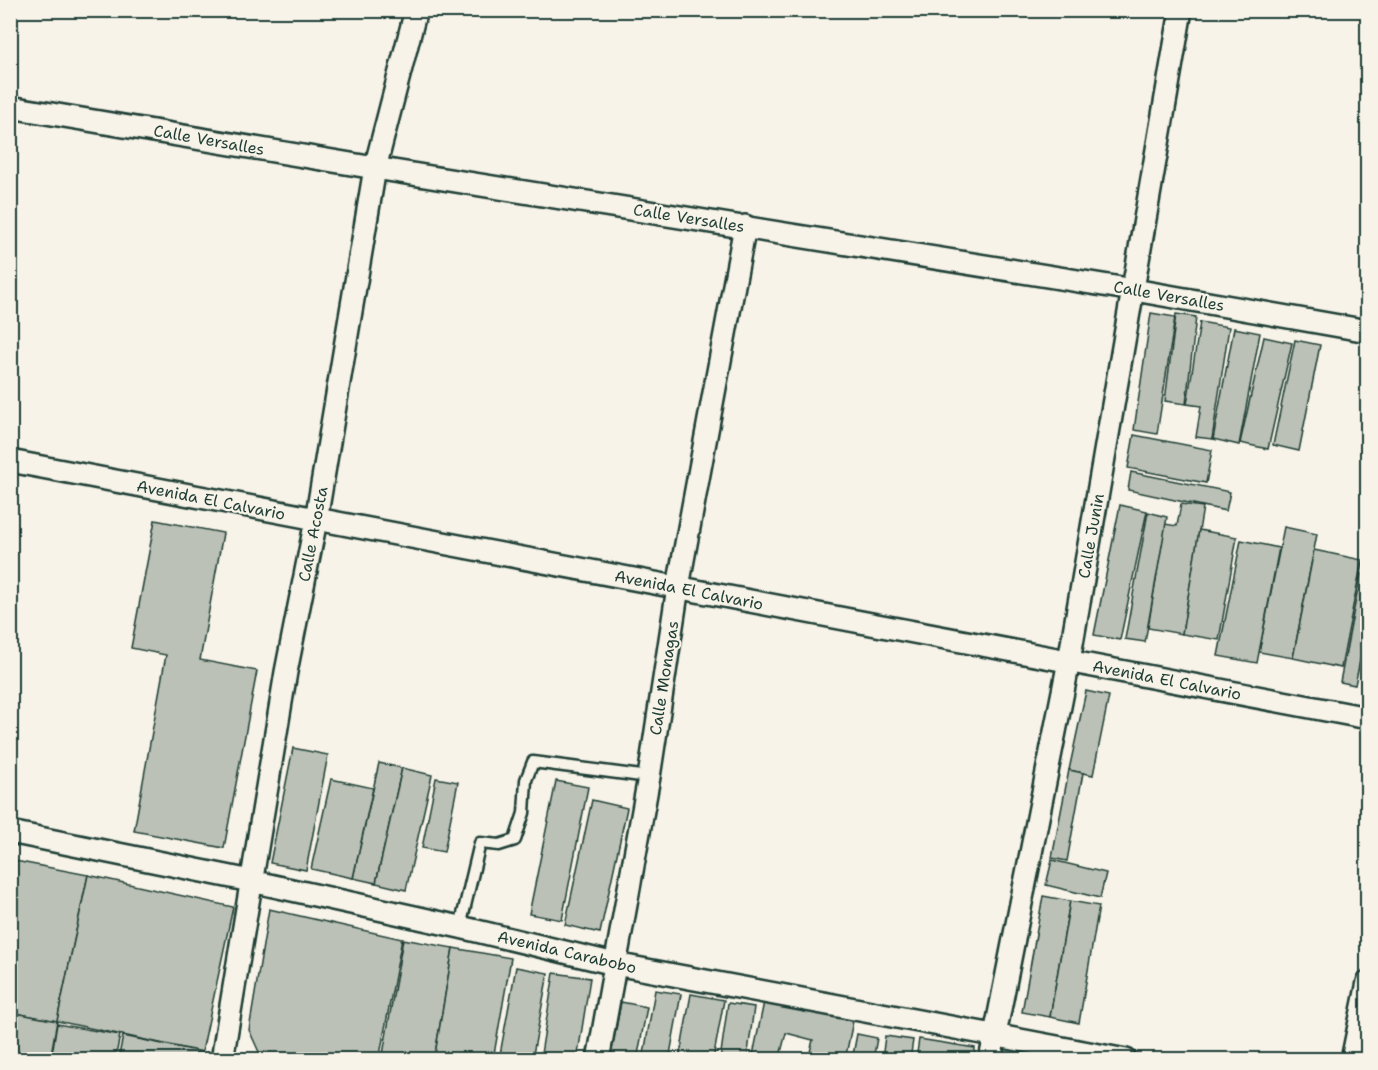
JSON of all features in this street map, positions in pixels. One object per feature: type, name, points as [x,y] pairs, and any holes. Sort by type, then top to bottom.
[{"type":"street","name":"Calle Acosta","points":[[222,1059],[286,672],[316,520],[375,168],[416,10]]},
{"type":"street","name":"Calle Junin","points":[[990,1059],[1069,661],[1181,10]]},
{"type":"street","name":"Calle Versalles","points":[[10,107],[375,168],[746,226],[1368,331]]},
{"type":"street","name":"Calle Monagas","points":[[598,1059],[650,777],[678,587],[746,226]]},
{"type":"street","name":"Avenida El Calvario","points":[[10,461],[1368,717]]},
{"type":"street","name":"Avenida Carabobo","points":[[10,832],[251,881],[615,964],[1126,1059]]},
{"type":"street","points":[[1352,1059],[1368,982]]},
{"type":"lane","points":[[460,927],[480,843],[499,845],[515,840],[524,813],[526,780],[533,762],[650,777]]},
{"type":"building","points":[[1151,313],[1175,317],[1157,434],[1134,430]]},
{"type":"building","points":[[1176,314],[1196,317],[1186,404],[1165,401]]},
{"type":"building","points":[[1200,322],[1229,327],[1212,439],[1196,437],[1201,406],[1187,404]]},
{"type":"building","points":[[1234,328],[1260,333],[1239,445],[1213,439]]},
{"type":"building","points":[[1264,337],[1292,343],[1268,449],[1240,443]]},
{"type":"building","points":[[1295,340],[1320,345],[1299,451],[1273,445]]},
{"type":"building","points":[[1134,435],[1212,450],[1206,483],[1128,468]]},
{"type":"building","points":[[1131,472],[1230,492],[1226,511],[1128,490]]},
{"type":"building","points":[[1181,504],[1203,507],[1182,634],[1148,628],[1165,524],[1177,526]]},
{"type":"building","points":[[1120,505],[1147,511],[1120,640],[1094,635]]},
{"type":"building","points":[[1148,512],[1167,517],[1145,642],[1125,639]]},
{"type":"building","points":[[155,520],[223,533],[200,660],[257,671],[224,848],[134,831],[166,655],[131,648]]},
{"type":"building","points":[[1284,527],[1317,534],[1293,658],[1259,652]]},
{"type":"building","points":[[1199,530],[1237,537],[1219,640],[1182,634]]},
{"type":"building","points":[[1241,540],[1279,548],[1257,663],[1218,656]]},
{"type":"building","points":[[1314,550],[1362,560],[1341,668],[1293,658]]},
{"type":"building","points":[[1363,562],[1368,563],[1368,621],[1355,685],[1340,682]]},
{"type":"building","points":[[1368,627],[1368,672],[1360,671]]},
{"type":"building","points":[[1086,691],[1109,696],[1093,775],[1069,770]]},
{"type":"building","points":[[293,748],[328,755],[306,870],[270,863]]},
{"type":"building","points":[[379,763],[402,768],[376,883],[353,878]]},
{"type":"building","points":[[402,768],[432,775],[406,890],[376,883]]},
{"type":"building","points":[[1069,770],[1083,773],[1067,861],[1052,858]]},
{"type":"building","points":[[436,778],[458,782],[444,852],[422,848]]},
{"type":"building","points":[[331,779],[373,788],[353,878],[311,869]]},
{"type":"building","points":[[556,781],[588,787],[562,920],[529,914]]},
{"type":"building","points":[[592,800],[627,808],[600,933],[565,925]]},
{"type":"building","points":[[10,860],[88,875],[57,1021],[10,1012]]},
{"type":"building","points":[[1052,860],[1106,873],[1100,898],[1046,885]]},
{"type":"building","points":[[88,875],[233,907],[202,1052],[57,1021]]},
{"type":"building","points":[[1043,896],[1070,901],[1050,1017],[1022,1012]]},
{"type":"building","points":[[1070,901],[1099,906],[1079,1023],[1050,1017]]},
{"type":"building","points":[[269,909],[402,939],[379,1060],[258,1060],[259,1052],[249,1030]]},
{"type":"building","points":[[403,939],[453,948],[434,1060],[382,1060]]},
{"type":"building","points":[[453,948],[511,958],[493,1060],[434,1060]]},
{"type":"building","points":[[516,967],[548,973],[532,1060],[499,1060]]},
{"type":"building","points":[[554,973],[590,978],[577,1060],[540,1060]]},
{"type":"building","points":[[655,990],[681,994],[669,1060],[643,1060]]},
{"type":"building","points":[[691,994],[724,1000],[713,1060],[679,1060]]},
{"type":"building","points":[[621,1002],[647,1007],[637,1060],[610,1060]]},
{"type":"building","points":[[764,1002],[853,1021],[845,1060],[808,1060],[813,1040],[786,1033],[779,1060],[752,1060]]},
{"type":"building","points":[[728,1003],[754,1007],[747,1060],[720,1060]]},
{"type":"building","points":[[10,1012],[57,1021],[50,1060],[10,1060]]},
{"type":"building","points":[[57,1024],[120,1035],[115,1060],[51,1060]]},
{"type":"building","points":[[857,1034],[877,1038],[873,1060],[852,1060]]},
{"type":"building","points":[[123,1036],[202,1052],[201,1060],[118,1060]]},
{"type":"building","points":[[885,1036],[913,1040],[910,1060],[882,1060]]},
{"type":"building","points":[[919,1039],[975,1048],[974,1060],[916,1060]]}]
